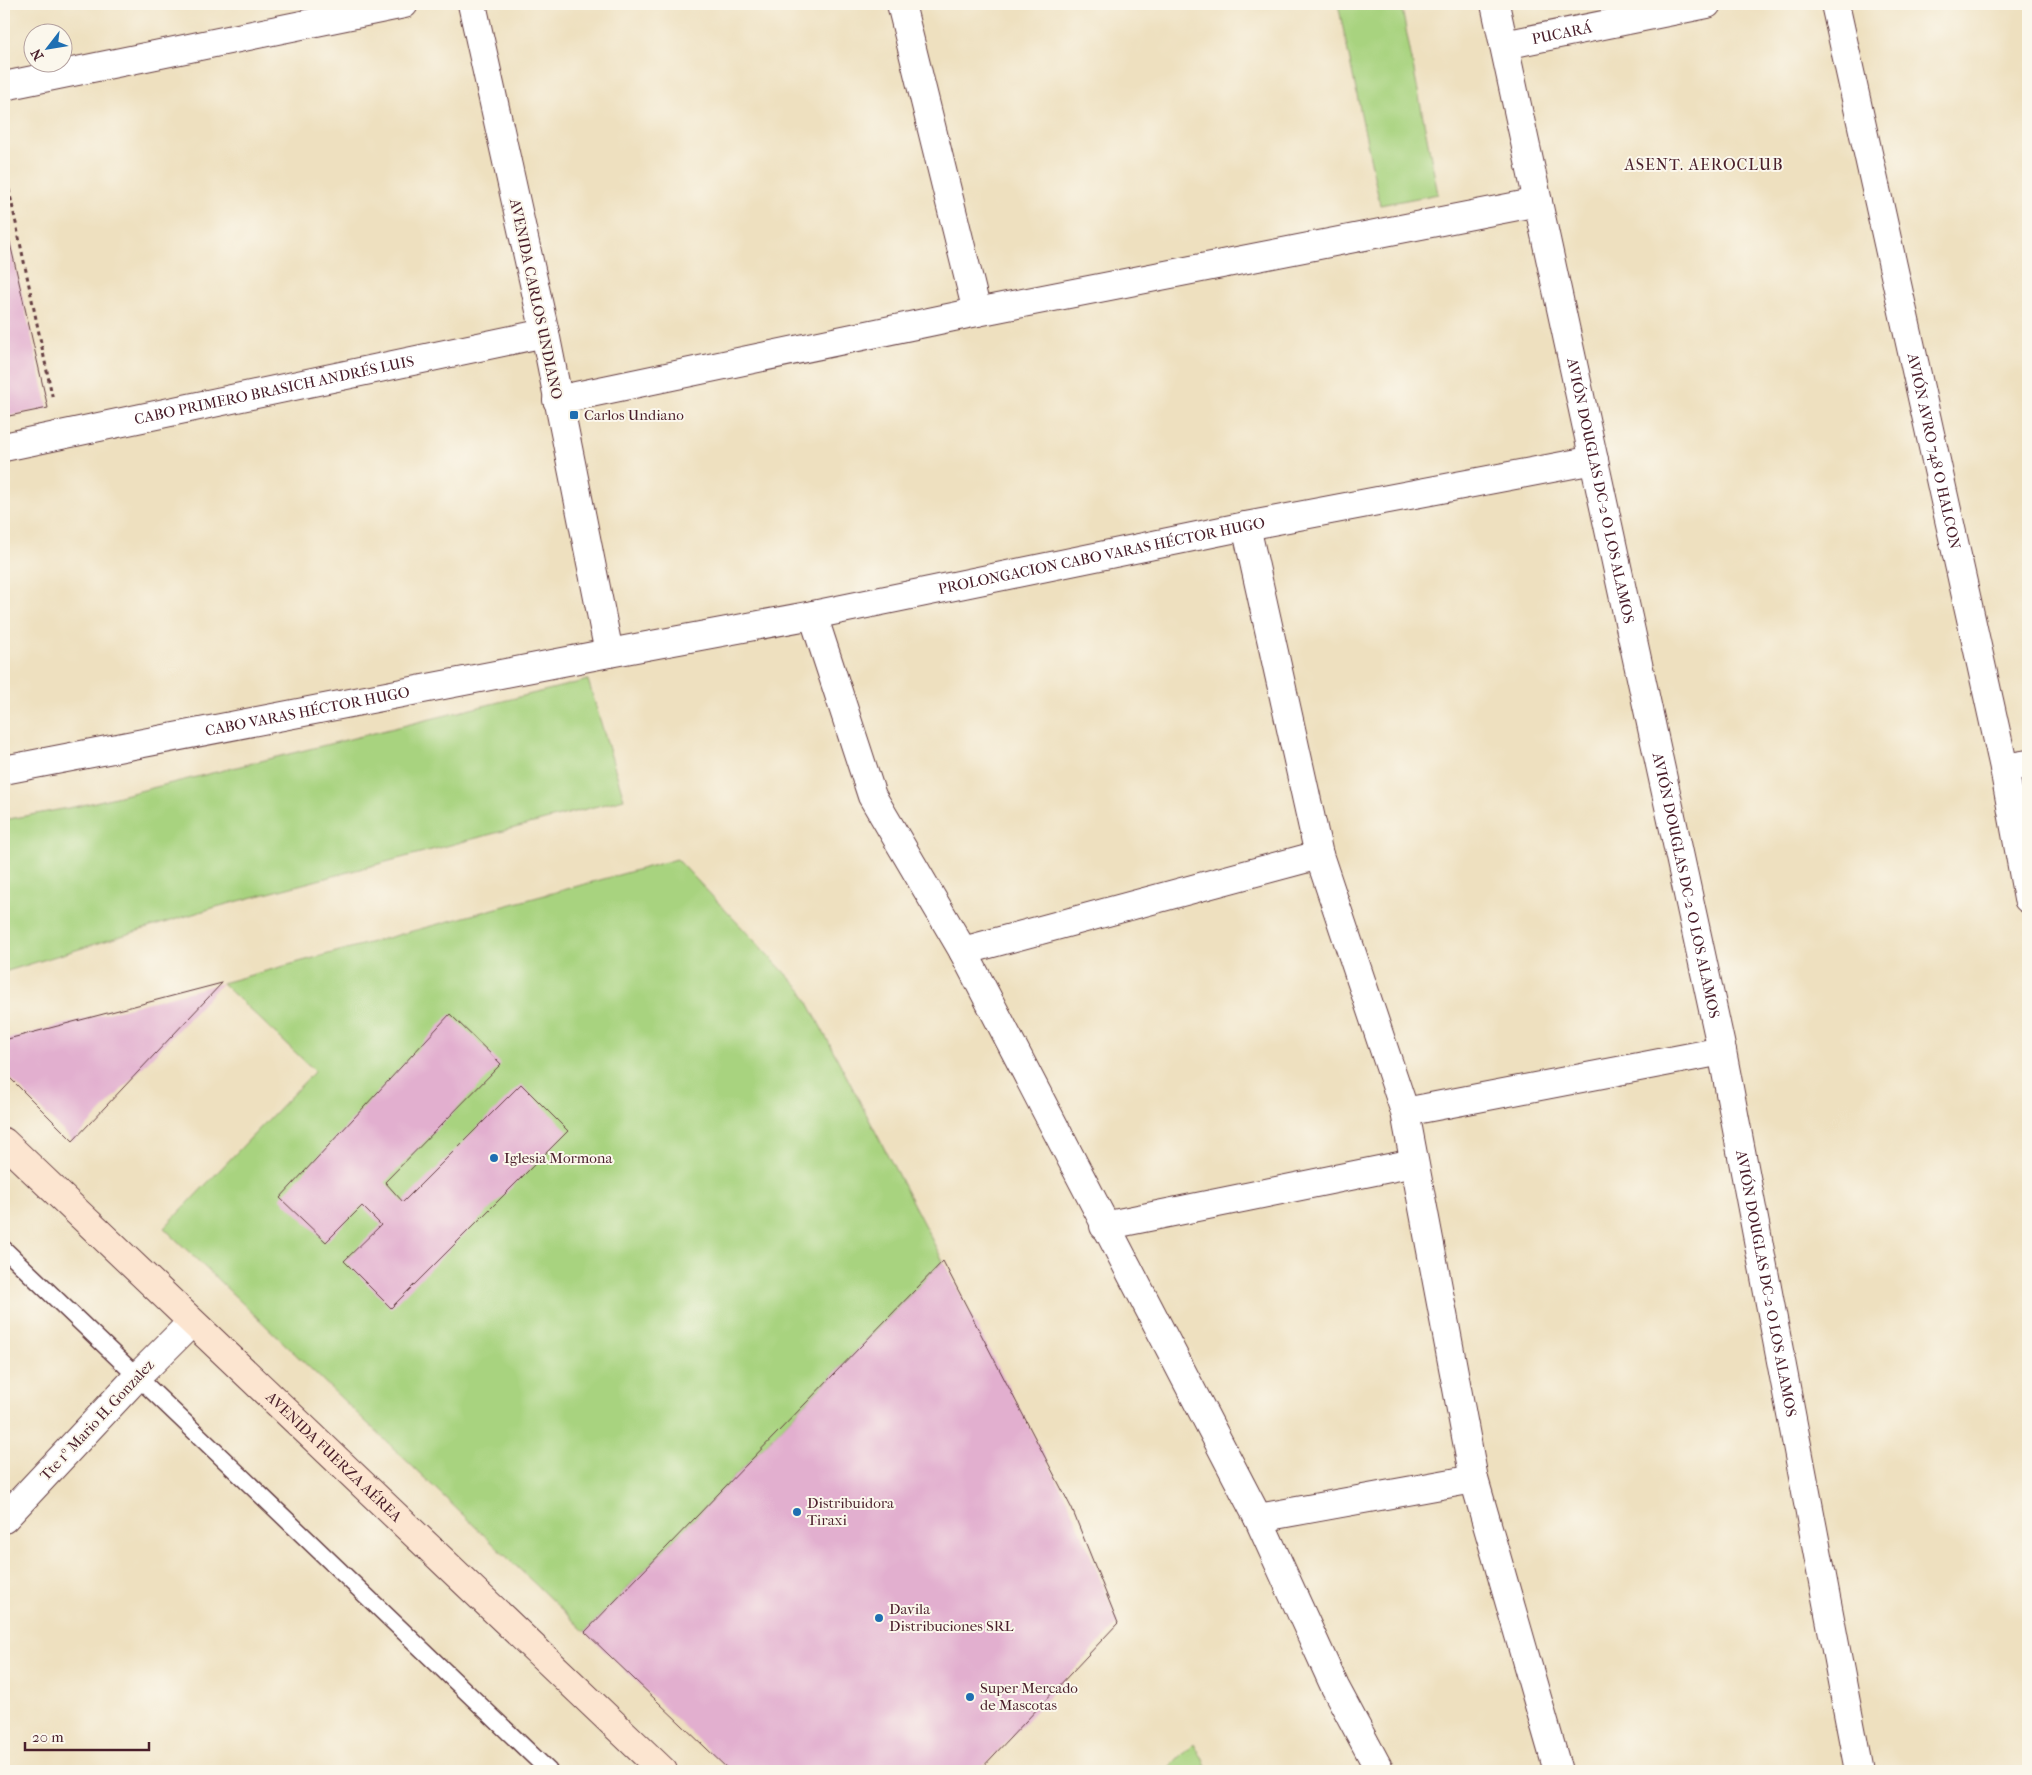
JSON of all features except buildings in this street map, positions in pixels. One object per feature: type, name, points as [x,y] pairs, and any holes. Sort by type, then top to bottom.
[{"type":"main road","name":"AVENIDA FUERZA AÉREA","points":[[4,1142],[663,1771]]},
{"type":"street","points":[[4,86],[404,4]]},
{"type":"street","name":"AVENIDA CARLOS UNDIANO","points":[[472,4],[545,333],[609,653]]},
{"type":"street","points":[[900,4],[976,312]]},
{"type":"street","name":"AVIÓN DOUGLAS DC-2 O LOS ALAMOS","points":[[1495,4],[1722,1051],[1859,1771]]},
{"type":"street","name":"PUCARÁ","points":[[1504,45],[1707,4]]},
{"type":"street","name":"AVIÓN AVRO 748 O HALCON","points":[[1835,4],[2016,766],[2028,899]]},
{"type":"street","points":[[557,400],[976,312],[1538,202]]},
{"type":"street","name":"CABO PRIMERO BRASICH ANDRÉS LUIS","points":[[4,447],[545,333]]},
{"type":"street","name":"PROLONGACION CABO VARAS HÉCTOR HUGO","points":[[609,653],[813,615],[1246,526],[1594,460]]},
{"type":"street","points":[[1246,526],[1319,855],[1405,1112],[1474,1479],[1558,1771]]},
{"type":"street","points":[[813,615],[872,796],[963,951],[1104,1226],[1258,1518],[1335,1687],[1380,1771]]},
{"type":"street","name":"CABO VARAS HÉCTOR HUGO","points":[[4,770],[609,653]]},
{"type":"street","points":[[963,951],[1319,855]]},
{"type":"street","points":[[1405,1112],[1722,1051]]},
{"type":"street","points":[[1104,1226],[1414,1163]]},
{"type":"street","name":"Tte 1º Mario H. Gonzalez","points":[[4,1519],[191,1322]]},
{"type":"street","points":[[1258,1518],[1474,1479]]},
{"type":"lane","points":[[4,1249],[549,1771]]},
{"type":"path","points":[[4,166],[61,435]]},
{"type":"green space","points":[[1338,4],[1401,4],[1438,194],[1380,205]]},
{"type":"green space","points":[[588,680],[624,799],[216,907],[4,972],[4,820],[79,806]]},
{"type":"green space","points":[[677,859],[802,991],[943,1261],[585,1632],[164,1228],[315,1071],[222,983]]},
{"type":"green space","points":[[1194,1743],[1209,1771],[1166,1771]]},
{"type":"place","name":"Carlos Undiano","points":[[574,415]]},
{"type":"place","name":"Iglesia Mormona","points":[[494,1158]]},
{"type":"place","name":"Distribuidora Tiraxi","points":[[797,1512]]},
{"type":"place","name":"Davila Distribuciones SRL","points":[[879,1618]]},
{"type":"place","name":"Super Mercado de Mascotas","points":[[970,1697]]},
{"type":"district","name":"ASENT. AEROCLUB","points":[[1704,164]]}]
